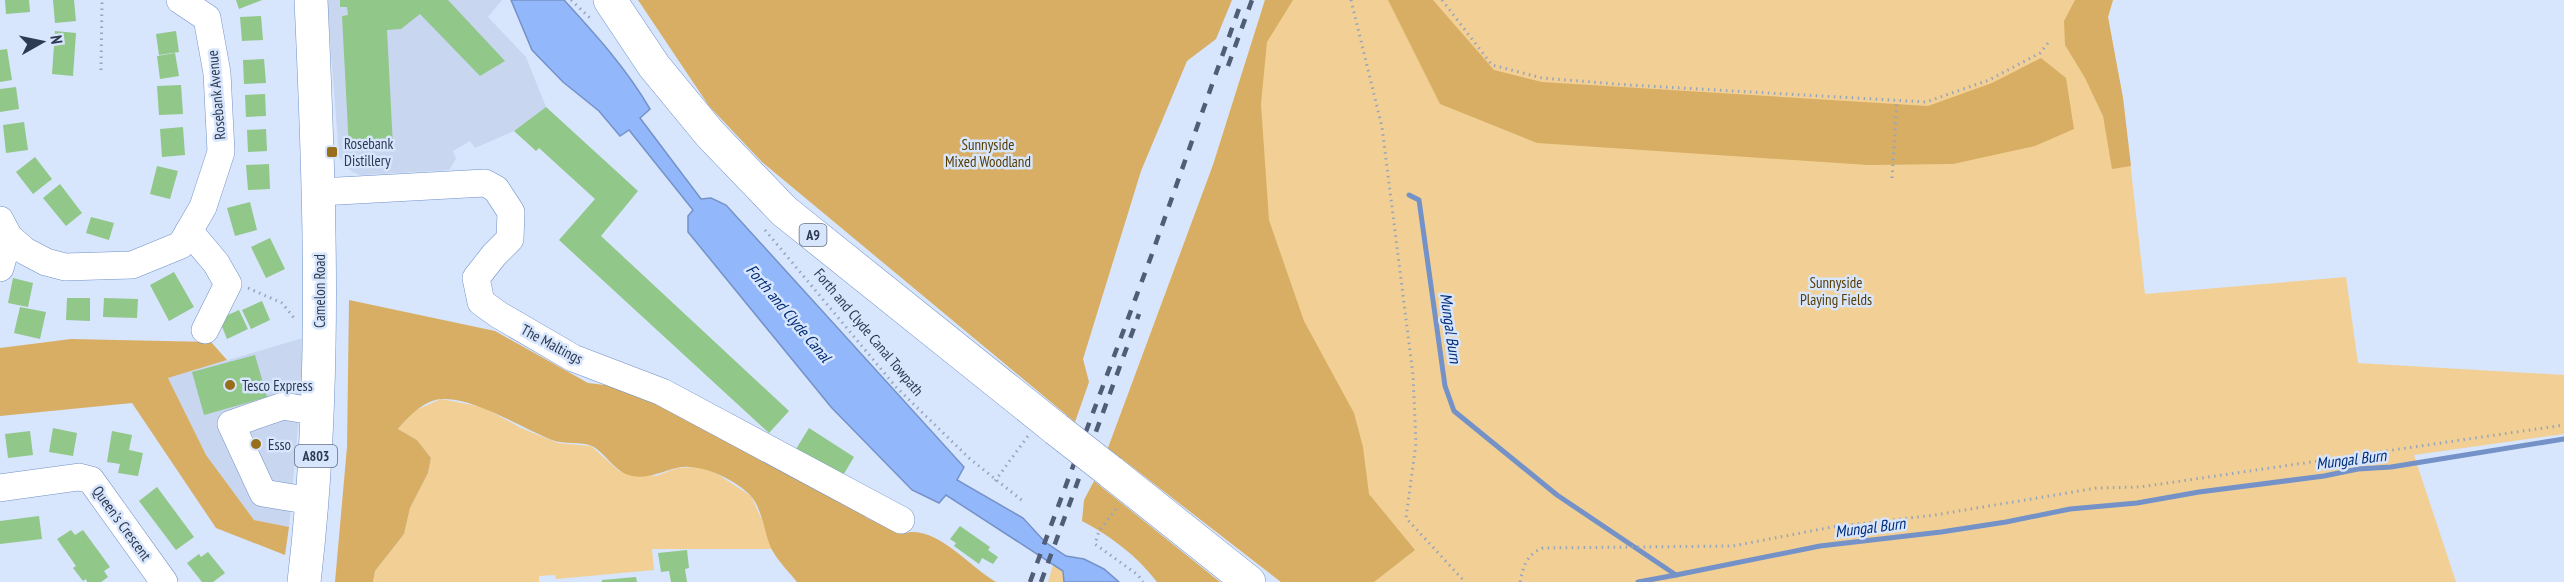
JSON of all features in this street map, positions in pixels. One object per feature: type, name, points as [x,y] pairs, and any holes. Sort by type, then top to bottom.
[{"type":"main road","name":"Camelon Road","points":[[304,582],[318,412],[319,347],[320,192],[311,0]]},
{"type":"main road","name":"A9","points":[[604,13],[654,66],[710,134],[784,211],[1248,582]]},
{"type":"street","name":"Rosebank Avenue","points":[[4,228],[25,251],[46,262],[65,267],[132,265],[181,245],[203,207],[221,152],[217,73],[207,18],[180,0]]},
{"type":"street","name":"The Maltings","points":[[320,192],[485,183],[496,189],[511,212],[510,239],[494,255],[476,279],[481,302],[573,358],[662,392],[901,520]]},
{"type":"street","points":[[0,268],[4,228]]},
{"type":"street","points":[[189,231],[216,263],[228,284],[205,330]]},
{"type":"street","points":[[312,501],[263,493],[231,424],[283,406],[318,412]]},
{"type":"street","name":"Queen's Crescent","points":[[0,488],[79,477],[91,480],[164,582]]},
{"type":"path","points":[[101,70],[102,0]]},
{"type":"path","points":[[571,0],[604,13]]},
{"type":"path","points":[[1351,0],[1364,45],[1382,127],[1413,375],[1416,443],[1406,518],[1465,582]]},
{"type":"path","points":[[1442,0],[1492,65],[1527,75],[1629,85],[1926,102],[1989,80],[2040,53],[2048,44]]},
{"type":"path","points":[[1892,178],[1896,100]]},
{"type":"path","name":"Forth and Clyde Canal Towpath","points":[[761,225],[896,387],[969,458],[1024,502]]},
{"type":"path","points":[[228,284],[250,288],[282,303],[319,347]]},
{"type":"path","points":[[995,481],[1049,424]]},
{"type":"path","points":[[1520,582],[1523,565],[1535,551],[1543,548],[1733,546],[1832,527],[1935,515],[2097,488],[2140,487],[2564,425]]},
{"type":"path","points":[[1100,531],[1095,544],[1138,575],[1143,582]]},
{"type":"shaded area","name":"Rosebank Distillery","points":[[327,0],[502,0],[488,17],[526,57],[546,107],[514,131],[475,148],[470,141],[453,151],[456,159],[449,170],[360,175],[353,172],[344,165],[339,156]]},
{"type":"shaded area","points":[[306,337],[289,527],[254,520],[206,455],[168,378]]},
{"type":"green space","name":"Sunnyside Mixed Woodland","points":[[638,0],[1232,0],[1216,39],[1187,61],[1141,171],[1083,359],[1089,382],[1075,422],[762,162],[709,106]]},
{"type":"green space","name":"Sunnyside Playing Fields","points":[[1265,0],[2113,0],[2108,17],[2123,99],[2145,294],[2346,277],[2358,363],[2564,375],[2564,434],[2414,455],[2456,582],[1281,582],[1108,448],[1213,165]]},
{"type":"green space","points":[[1265,0],[1293,0],[1267,42],[1261,104],[1269,220],[1304,321],[1354,413],[1363,447],[1369,494],[1415,550],[1374,582],[1281,582],[1108,448],[1213,165]]},
{"type":"green space","points":[[1388,0],[1433,0],[1494,70],[1542,82],[1928,106],[1992,83],[2041,58],[2066,78],[2074,129],[2035,146],[1953,164],[1868,165],[1537,143],[1440,104]]},
{"type":"green space","points":[[2075,0],[2113,0],[2108,17],[2123,98],[2131,166],[2112,169],[2103,116],[2085,78],[2065,45],[2064,21]]},
{"type":"green space","points":[[349,300],[495,331],[588,383],[638,389],[659,406],[831,491],[867,518],[903,534],[915,532],[927,534],[939,540],[996,582],[797,582],[772,550],[761,514],[750,495],[726,478],[695,467],[676,468],[649,476],[632,476],[620,471],[592,446],[557,441],[483,408],[442,399],[423,406],[398,429],[417,440],[431,458],[428,473],[410,508],[404,534],[375,571],[373,582],[335,582],[347,447]]},
{"type":"green space","points":[[71,339],[211,342],[227,360],[168,378],[206,455],[254,520],[289,527],[285,555],[216,528],[132,403],[0,416],[0,348]]},
{"type":"green space","points":[[441,399],[483,407],[521,428],[558,443],[591,446],[619,471],[656,476],[677,468],[697,467],[714,472],[751,496],[768,533],[772,549],[652,549],[654,570],[556,579],[555,575],[539,576],[539,582],[373,582],[375,571],[404,534],[410,508],[428,473],[431,458],[417,440],[398,429],[414,411]]},
{"type":"green space","points":[[1094,481],[1220,582],[1157,582],[1123,547],[1082,521],[1084,500]]},
{"type":"green space","points":[[1053,565],[1063,571],[1064,582],[1048,582]]},
{"type":"water","name":"Forth and Clyde Canal","points":[[511,0],[564,0],[631,80],[650,109],[640,118],[701,199],[711,198],[726,205],[964,467],[957,480],[1023,518],[1045,542],[1066,556],[1084,559],[1104,569],[1119,582],[1064,582],[1063,571],[946,495],[939,503],[912,490],[831,407],[688,232],[688,216],[693,210],[629,130],[620,136],[599,111],[563,82],[532,50]]},
{"type":"building","points":[[5,0],[29,0],[30,12],[6,14]]},
{"type":"building","points":[[53,0],[74,0],[76,21],[55,23]]},
{"type":"building","points":[[236,0],[262,0],[239,9]]},
{"type":"building","points":[[340,0],[448,0],[505,61],[480,76],[420,14],[401,29],[387,30],[393,147],[349,149],[342,16],[348,15],[347,7],[340,7]]},
{"type":"building","points":[[261,16],[263,40],[242,41],[240,17]]},
{"type":"building","points":[[55,31],[76,33],[73,76],[52,74]]},
{"type":"building","points":[[176,31],[179,52],[159,55],[156,34]]},
{"type":"building","points":[[7,49],[12,80],[0,82],[0,50]]},
{"type":"building","points":[[175,53],[179,76],[160,79],[157,56]]},
{"type":"building","points":[[264,59],[266,83],[244,84],[243,60]]},
{"type":"building","points":[[181,85],[183,114],[159,115],[157,86]]},
{"type":"building","points":[[16,87],[19,109],[0,112],[0,89]]},
{"type":"building","points":[[265,94],[266,116],[246,117],[245,95]]},
{"type":"building","points":[[546,107],[638,191],[601,236],[789,411],[769,433],[559,240],[595,199],[539,148],[536,151],[514,131]]},
{"type":"building","points":[[24,122],[28,150],[6,153],[3,125]]},
{"type":"building","points":[[183,127],[185,155],[162,157],[160,129]]},
{"type":"building","points":[[266,129],[267,151],[248,152],[247,130]]},
{"type":"building","points":[[35,157],[52,179],[33,194],[16,172]]},
{"type":"building","points":[[269,164],[270,189],[248,190],[246,165]]},
{"type":"building","points":[[157,166],[178,171],[170,199],[150,194]]},
{"type":"building","points":[[60,184],[82,213],[66,226],[43,198]]},
{"type":"building","points":[[250,202],[257,230],[235,236],[227,208]]},
{"type":"building","points":[[91,217],[114,223],[109,240],[86,233]]},
{"type":"building","points":[[270,238],[285,269],[266,278],[251,247]]},
{"type":"building","points":[[174,272],[194,307],[169,321],[150,285]]},
{"type":"building","points":[[13,278],[33,283],[28,307],[8,303]]},
{"type":"building","points":[[67,298],[90,298],[90,321],[66,320]]},
{"type":"building","points":[[104,298],[138,299],[137,318],[103,317]]},
{"type":"building","points":[[262,301],[270,320],[251,329],[242,310]]},
{"type":"building","points":[[20,307],[46,312],[40,339],[14,333]]},
{"type":"building","points":[[239,310],[248,329],[227,339],[219,319]]},
{"type":"building","name":"Tesco Express","points":[[255,355],[267,397],[204,415],[192,372]]},
{"type":"building","points":[[53,428],[77,433],[73,456],[49,452]]},
{"type":"building","points":[[809,428],[854,457],[839,482],[793,454]]},
{"type":"building","points":[[30,431],[33,455],[8,458],[5,434]]},
{"type":"building","points":[[112,431],[132,435],[129,450],[143,453],[138,476],[118,473],[120,464],[107,462]]},
{"type":"building","points":[[157,487],[194,537],[176,550],[139,501]]},
{"type":"building","points":[[39,516],[42,539],[0,544],[0,521]]},
{"type":"building","points":[[960,526],[990,547],[988,550],[998,557],[993,564],[982,558],[979,564],[954,546],[956,543],[950,539]]},
{"type":"building","points":[[71,530],[75,535],[83,530],[110,567],[104,571],[108,577],[101,582],[87,582],[86,579],[83,581],[73,568],[76,566],[57,539]]},
{"type":"building","points":[[687,550],[689,568],[685,569],[687,582],[671,582],[669,571],[661,572],[658,553]]},
{"type":"building","points":[[208,552],[225,573],[213,582],[202,582],[187,563],[199,554],[201,557]]},
{"type":"building","points":[[636,577],[637,582],[602,582],[602,580]]},
{"type":"waterway","name":"Mungal Burn","points":[[1409,195],[1419,200],[1445,386],[1454,411],[1557,495],[1676,575],[1820,546],[1941,532],[2070,509],[2137,503],[2358,469],[2391,467],[2564,439]]},
{"type":"waterway","points":[[1638,582],[1676,575]]},
{"type":"railway","points":[[1030,582],[1152,254],[1242,0]]},
{"type":"railway","points":[[1228,66],[1252,0]]},
{"type":"railway","points":[[1041,582],[1139,314]]},
{"type":"place","name":"Rosebank Distillery","points":[[332,152]]},
{"type":"place","name":"Tesco Express","points":[[230,385]]},
{"type":"place","name":"Esso","points":[[256,444]]}]
